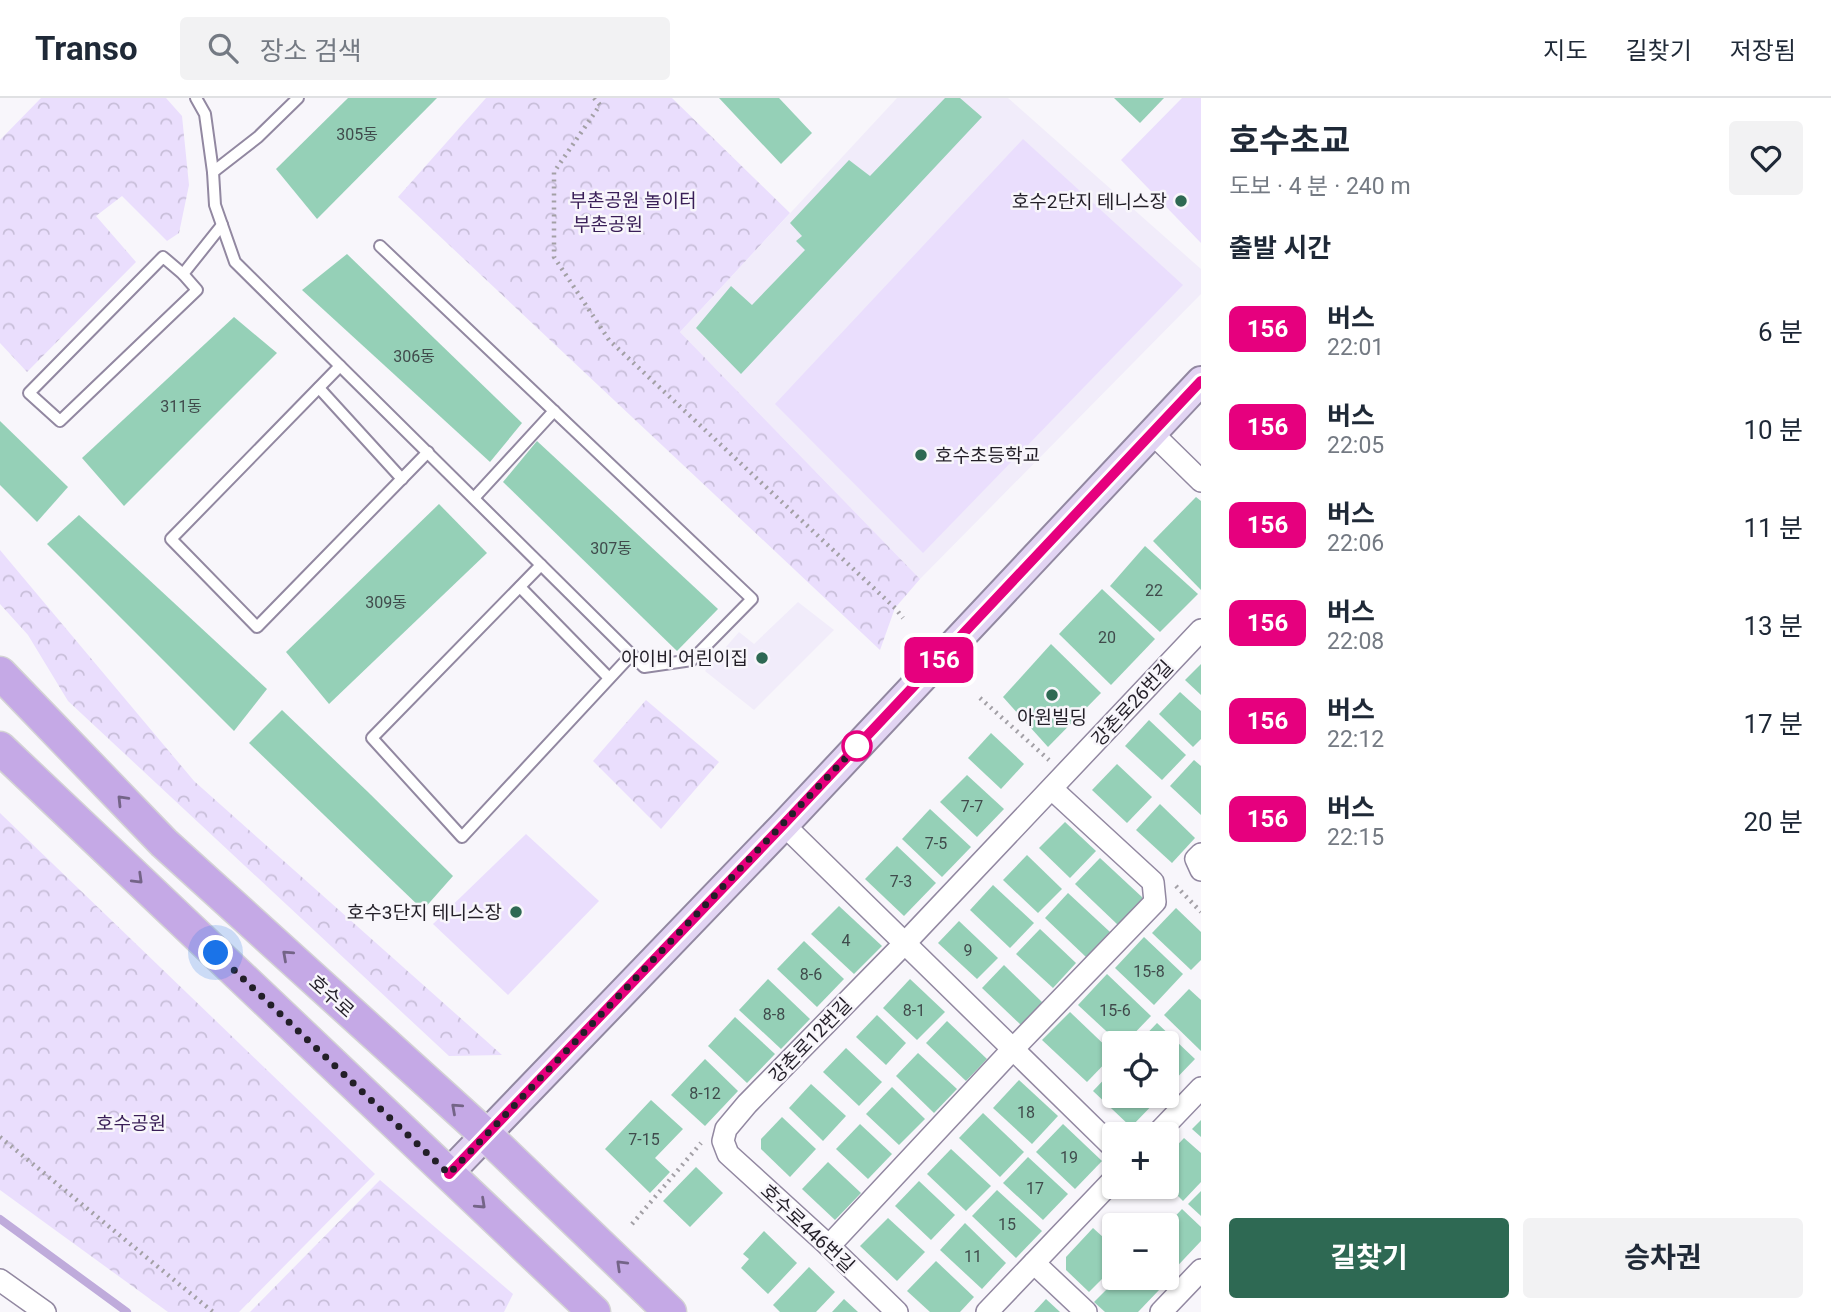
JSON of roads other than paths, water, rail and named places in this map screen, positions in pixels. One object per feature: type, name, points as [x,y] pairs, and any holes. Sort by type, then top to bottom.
[{"type":"main road","points":[[449,1174],[784,824],[1201,381]]},
{"type":"main road","name":"호수로","points":[[0,673],[164,843],[486,1135],[670,1312]]},
{"type":"main road","points":[[0,748],[594,1312]]},
{"type":"street","points":[[1151,432],[1201,481]]},
{"type":"street","name":"강촌로26번길","points":[[1057,783],[1201,630]]},
{"type":"street","points":[[829,1246],[1155,902],[1153,882],[1057,783]]},
{"type":"street","name":"강촌로12번길","points":[[723,1141],[726,1129],[747,1104],[1057,783]]},
{"type":"street","points":[[784,824],[1102,1137]]},
{"type":"street","points":[[1168,1122],[1201,1088]]},
{"type":"street","name":"호수로446번길","points":[[723,1141],[729,1154],[897,1312]]},
{"type":"street","points":[[987,1312],[1102,1192]]},
{"type":"street","points":[[1034,1263],[1086,1312]]},
{"type":"street","points":[[1161,1312],[1201,1270]]},
{"type":"street","points":[[0,1280],[45,1312]]},
{"type":"lane","points":[[196,98],[205,114],[215,205],[234,262],[644,667],[692,660],[752,599],[380,246]]},
{"type":"lane","points":[[213,172],[258,137],[298,98]]},
{"type":"lane","points":[[183,274],[222,225]]},
{"type":"lane","points":[[163,257],[183,274],[197,290],[61,421],[29,393],[163,257]]},
{"type":"lane","points":[[340,366],[172,539],[257,627],[428,452]]},
{"type":"lane","points":[[319,388],[402,479]]},
{"type":"lane","points":[[474,498],[554,411]]},
{"type":"lane","points":[[541,565],[372,738],[462,837],[632,654]]},
{"type":"lane","points":[[520,587],[609,678]]},
{"type":"waterway","points":[[0,1219],[127,1312]]},
{"type":"place","name":"호수2단지 테니스장","points":[[1181,201]]},
{"type":"place","name":"호수초등학교","points":[[921,455]]},
{"type":"place","name":"아이비 어린이집","points":[[762,658]]},
{"type":"place","name":"아원빌딩","points":[[1052,695]]},
{"type":"place","name":"호수3단지 테니스장","points":[[516,912]]},
{"type":"park label","name":"부촌공원 놀이터","points":[[633,200]]},
{"type":"park label","name":"부촌공원","points":[[608,224]]},
{"type":"park label","name":"호수공원","points":[[131,1123]]}]
